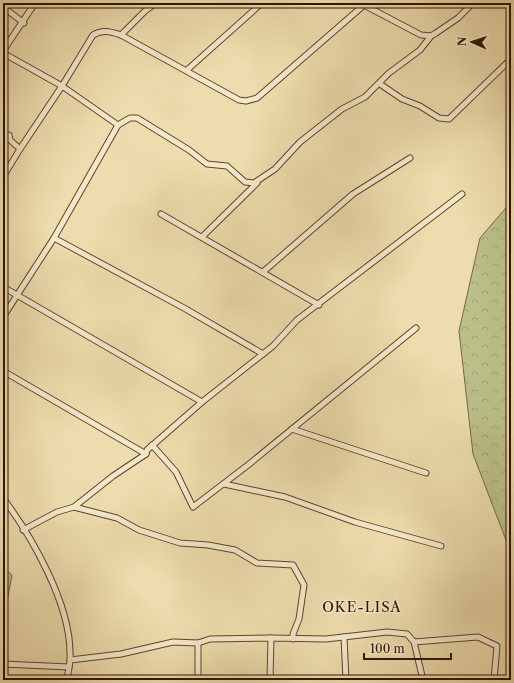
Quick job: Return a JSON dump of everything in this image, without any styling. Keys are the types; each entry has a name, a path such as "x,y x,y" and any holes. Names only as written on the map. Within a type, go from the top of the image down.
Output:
{"street":[{"path":"36,3 24,23 3,52 62,86 118,125"},
{"path":"121,35 145,11 156,3"},
{"path":"187,70 262,3"},
{"path":"202,237 257,182 275,169 300,142 342,109 365,97 380,84 389,73 420,50 431,36 458,18 473,3"},
{"path":"3,177 62,86 93,34 104,31 121,35 239,100 252,100 337,30 363,4 421,35 431,36"},
{"path":"3,8 24,23"},
{"path":"380,84 402,99 420,106 439,118 449,119 511,59"},
{"path":"3,316 54,238 118,125 130,118 137,118 189,150 207,164 226,166 245,182 257,182"},
{"path":"10,135 10,140 20,149"},
{"path":"263,272 353,194 410,158"},
{"path":"23,530 57,512 74,507 113,476 146,454 152,445 202,402 262,354 297,320 319,305 354,275 462,194"},
{"path":"161,214 319,305"},
{"path":"54,238 184,308 262,354"},
{"path":"3,287 202,402"},
{"path":"152,445 176,472 193,507 224,484 416,328"},
{"path":"3,371 146,454"},
{"path":"292,429 426,473"},
{"path":"224,484 285,497 355,522 442,546"},
{"path":"3,498 17,516 23,530 50,577 60,603 67,624 70,660 67,680"},
{"path":"74,507 118,518 139,530 180,543 208,545 235,550 257,563 293,565 304,585 299,619 293,634 293,639"},
{"path":"70,660 121,654 173,642 198,643 210,639 293,639 388,632 407,634 414,642 423,680"},
{"path":"344,636 346,680"},
{"path":"414,642 478,637 496,646 494,680"},
{"path":"270,680 271,638"},
{"path":"198,643 198,680"},
{"path":"3,664 69,667"}],"green space":[{"path":"511,202 511,553 473,454 459,331 480,238"},
{"path":"3,568 12,575 3,623"}],"district":[{"name":"OKE-LISA","path":"362,607"}]}
